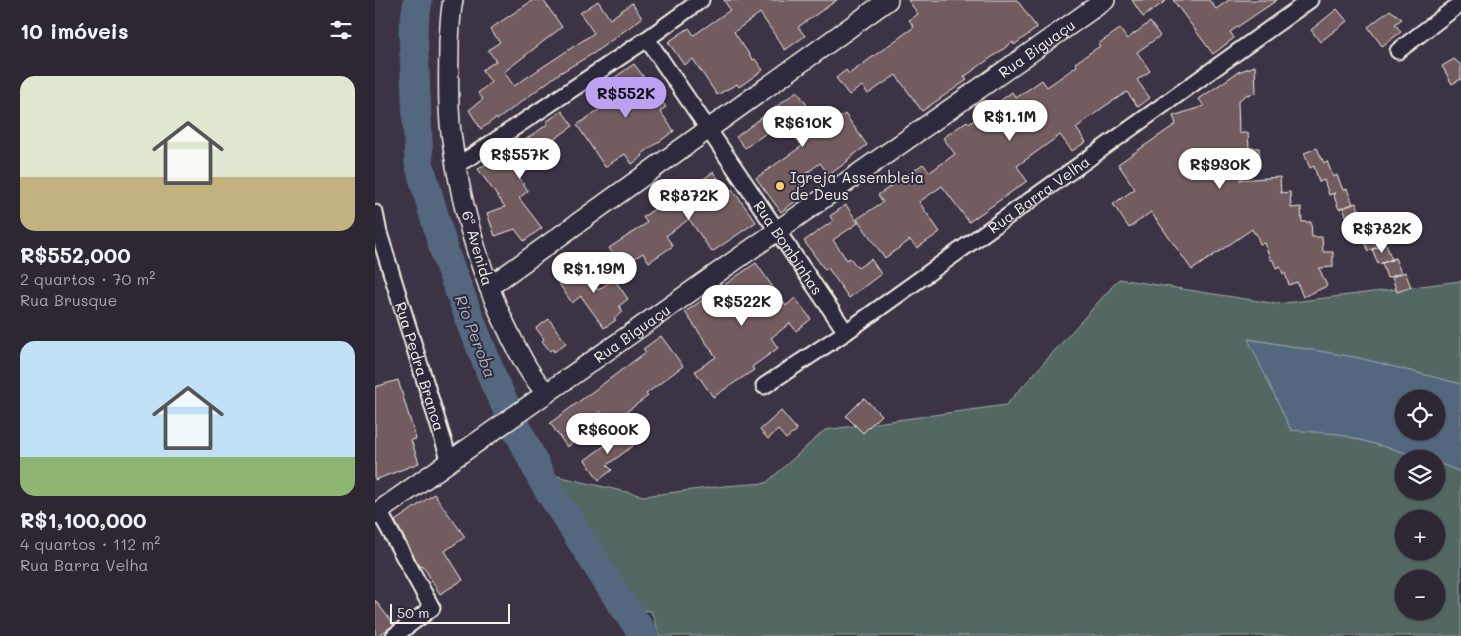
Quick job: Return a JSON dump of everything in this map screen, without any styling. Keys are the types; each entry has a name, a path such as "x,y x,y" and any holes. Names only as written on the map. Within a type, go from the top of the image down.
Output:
{"street":[{"name":"6ª Avenida","path":"453,0 449,29 449,106 456,165 475,243 499,314 535,381 547,393"},
{"path":"456,165 647,39 680,7 701,0"},
{"path":"489,287 888,0"},
{"name":"Rua Biguaçu","path":"377,513 1105,0"},
{"name":"Rua Barra Velha","path":"764,386 846,332 1310,0"},
{"path":"1398,51 1461,3"},
{"name":"Rua Bombinhas","path":"647,39 846,332"},
{"name":"Rua Pedra Branca","path":"375,213 379,233 450,462"},
{"path":"377,513 432,608 394,636"}],"green space":[{"path":"1119,279 1277,304 1461,281 1461,384 1359,358 1249,339 1291,430 1339,434 1396,450 1395,500 1445,500 1445,466 1461,472 1461,636 660,636 651,611 629,610 552,475 644,496 766,483 825,430 1006,405"}],"water":[{"path":"1248,339 1359,358 1461,384 1461,472 1445,466 1445,450 1396,450 1339,434 1291,430"}],"building":[{"path":"533,0 543,0 562,27 504,72 514,86 594,33 580,13 598,1 610,19 632,3 642,18 594,53 560,73 497,120 496,118 481,129 469,110 483,99 478,93 491,82 482,70 496,61 488,50 500,42 490,29"},
{"path":"724,0 837,0 798,27 805,36 785,50 760,13 734,32 753,60 755,59 763,70 739,87 737,84 717,95 693,59 684,65 668,42 689,28 694,35 730,10"},
{"path":"908,0 1017,0 1037,28 1014,45 1013,42 964,77 967,80 922,111 896,75 868,94 862,86 849,95 836,78 846,70 849,74 914,27 909,20 918,14"},
{"path":"1132,0 1167,0 1143,17"},
{"path":"1173,0 1209,0 1216,9 1229,0 1277,0 1230,32 1234,38 1213,54"},
{"path":"1337,9 1347,21 1320,42 1311,30"},
{"path":"1390,10 1402,19 1395,24 1401,32 1382,46 1368,27"},
{"path":"1150,22 1160,36 1137,52 1150,71 1137,80 1150,98 1138,107 1127,92 1105,106 1076,128 1086,142 1072,151 1060,135 1017,166 1027,181 969,222 942,186 919,202 940,232 917,248 910,240 885,258 857,219 883,202 878,195 923,164 930,172 955,154 943,138 967,121 969,124 1012,92 1016,98 1042,80 1047,87 1077,66 1075,63 1100,46 1098,44 1120,29 1127,39"},
{"path":"1454,59 1461,65 1461,79 1452,84 1442,66"},
{"path":"634,64 666,107 660,111 674,131 642,154 643,156 632,164 625,154 605,167 577,125 604,106 594,92"},
{"path":"1255,66 1256,93 1246,95 1238,101 1239,133 1248,133 1249,148 1259,148 1260,168 1239,180 1280,177 1281,193 1290,192 1291,208 1301,207 1302,222 1311,222 1312,237 1322,237 1323,252 1333,252 1333,267 1319,268 1327,286 1303,297 1297,282 1289,285 1285,273 1283,274 1280,266 1276,268 1264,243 1260,244 1256,233 1252,229 1192,270 1151,212 1129,228 1113,204 1135,189 1118,164 1176,124 1173,116 1204,106 1199,99 1238,72"},
{"path":"797,91 824,129 845,114 867,145 829,175 820,163 795,182 804,195 781,212 756,178 802,146 783,121 745,148 736,137"},
{"path":"562,111 573,126 546,145 556,159 545,167 539,160 517,174 528,191 519,198 542,228 524,241 515,229 495,236 487,213 505,207 478,169 503,153 510,163 531,148 525,140 548,124 546,122"},
{"path":"1317,148 1324,163 1327,161 1333,177 1337,175 1343,190 1347,189 1353,204 1339,209 1333,194 1335,193 1329,195 1324,180 1319,182 1314,166 1310,168 1304,153"},
{"path":"713,172 728,192 732,189 756,222 712,252 689,219 666,236 673,246 649,262 643,253 632,260 630,256 619,263 609,248 647,223 643,217 680,191 683,194"},
{"path":"1356,203 1363,218 1349,223 1343,208"},
{"path":"846,205 858,223 833,240 847,260 850,258 858,268 871,259 881,274 849,298 828,268 825,270 804,241 833,221 830,216"},
{"path":"1366,217 1372,232 1358,237 1353,222"},
{"path":"1376,231 1382,246 1368,251 1363,236"},
{"path":"1386,244 1392,260 1378,264 1372,249"},
{"path":"1395,258 1401,273 1387,278 1382,263"},
{"path":"578,261 598,290 614,279 628,299 619,306 623,312 614,318 616,320 604,328 581,296 572,303 558,282 569,275 566,270"},
{"path":"756,263 786,306 795,298 811,319 796,331 790,323 771,338 778,348 752,367 754,370 713,397 695,371 716,357 685,312"},
{"path":"1405,272 1411,287 1397,292 1392,277"},
{"path":"549,319 566,343 554,352 553,349 550,351 542,341 544,339 536,328"},
{"path":"661,336 683,366 646,394 648,396 610,424 600,411 575,430 581,437 567,447 550,423 646,352 643,349"},
{"path":"398,380 416,439 411,440 419,463 375,480 375,387"},
{"path":"864,398 881,415 863,433 846,416"},
{"path":"781,411 797,430 786,439 778,430 768,439 760,430"},
{"path":"623,432 633,446 607,465 612,470 599,480 585,460"},
{"path":"434,494 465,537 445,551 463,580 440,594 423,566 421,567 417,562 395,521"},
{"path":"375,600 394,625 378,636 375,636"}],"waterway":[{"name":"Rio Peroba","path":"418,0 413,30 419,163 446,257 495,384 543,481 619,600 645,636"}],"place":[{"name":"Igreja Assembleia de Deus","path":"780,186"}]}
